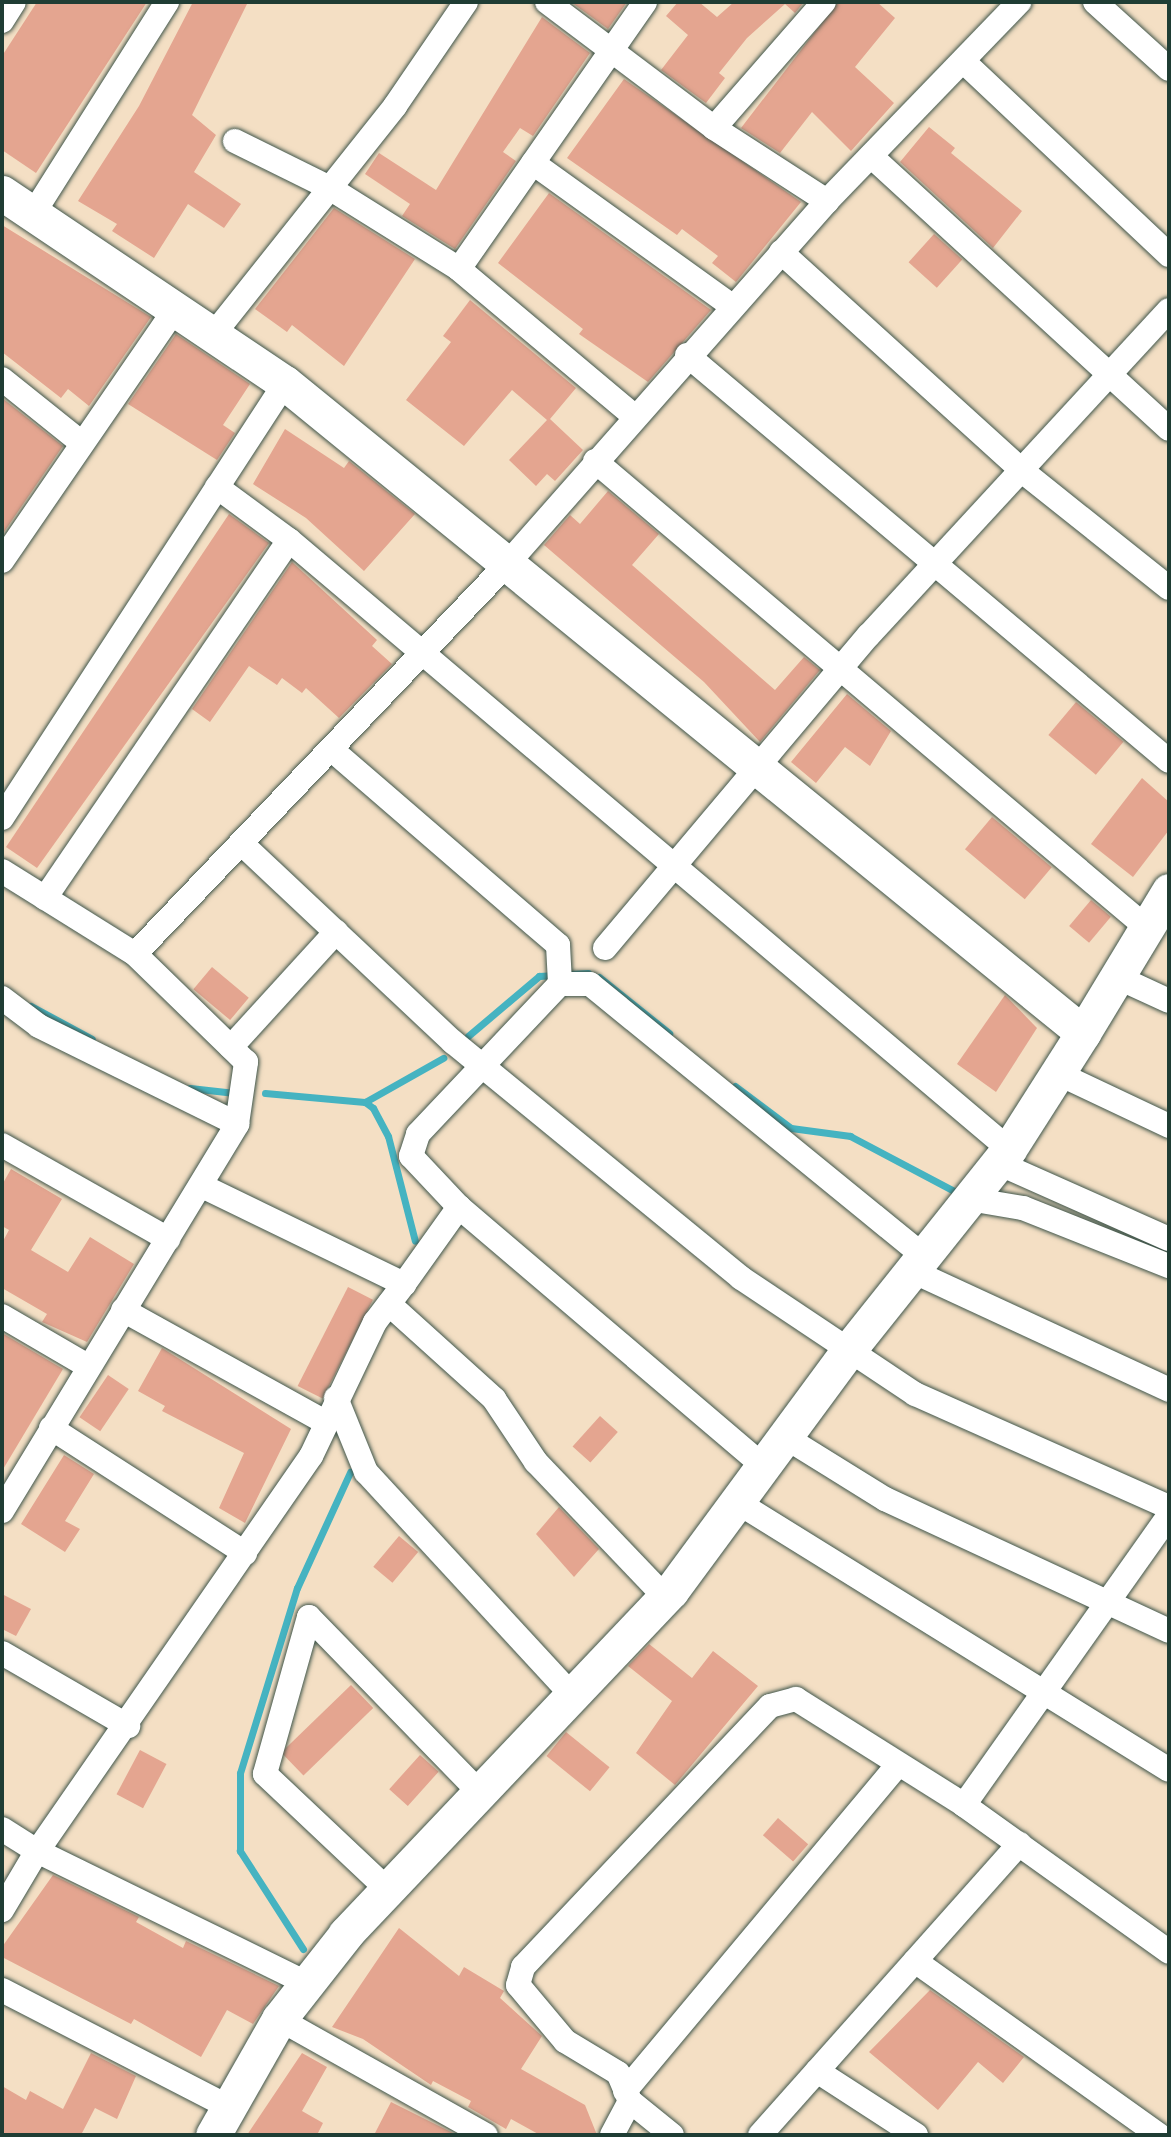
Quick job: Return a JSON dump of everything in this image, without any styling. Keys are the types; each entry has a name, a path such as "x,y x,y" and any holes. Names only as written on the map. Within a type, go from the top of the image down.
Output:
{"street":[{"path":"2,21 13,2"},
{"path":"33,214 167,2"},
{"path":"213,335 395,106 466,2"},
{"path":"547,2 614,47 714,128 827,201"},
{"path":"458,269 645,2"},
{"path":"714,128 824,2"},
{"path":"135,954 508,563 687,355 827,201 1019,2"},
{"path":"1095,2 1169,69"},
{"path":"963,61 1169,255"},
{"path":"235,141 328,187 458,269 634,416"},
{"path":"872,156 1108,376 1169,429"},
{"path":"533,163 732,306"},
{"path":"2,193 285,383 1083,1033"},
{"path":"781,253 1021,470 1169,588"},
{"path":"5,549 175,309"},
{"path":"604,948 839,668 1169,310"},
{"path":"687,355 933,565 1169,761"},
{"path":"2,379 82,443"},
{"path":"2,818 285,383"},
{"path":"595,461 1147,928"},
{"path":"218,487 289,540 671,865 1004,1156 1169,1239"},
{"path":"45,898 289,540"},
{"path":"331,749 558,945 560,984 486,1069 418,1134 411,1156 458,1207 763,1466"},
{"path":"241,842 486,1069 741,1278 848,1351 927,1400 1169,1507"},
{"path":"2,871 135,954 246,1062 237,1124 202,1186 86,1365 51,1428 6,1496"},
{"path":"2,1990 221,2121 279,2019 307,1983 388,1890 665,1597 848,1351 1004,1156 1168,895"},
{"path":"231,1047 337,932"},
{"path":"1116,977 1169,1001"},
{"path":"560,984 590,984 918,1264 1169,1390"},
{"path":"2,998 38,1026 237,1124"},
{"path":"1057,1073 1169,1126"},
{"path":"2,1145 169,1239"},
{"path":"202,1186 404,1284"},
{"path":"969,1199 1023,1208 1169,1266"},
{"path":"2,1910 37,1851 128,1726 311,1456 335,1398 389,1304 458,1207"},
{"path":"389,1304 494,1399 536,1462 665,1597"},
{"path":"123,1310 326,1422"},
{"path":"2,1316 86,1365"},
{"path":"335,1398 366,1472 572,1695"},
{"path":"51,1428 245,1553"},
{"path":"785,1437 885,1499 1109,1600 1169,1631"},
{"path":"737,1502 1045,1690 1169,1770"},
{"path":"964,1805 1169,1516"},
{"path":"388,1890 265,1774 309,1617 480,1793"},
{"path":"2,1654 128,1726"},
{"path":"672,2135 628,2096 618,2073 565,2041 518,1985 523,1967 770,1706 796,1699 964,1805 1169,1952"},
{"path":"611,2135 628,2096 898,1764"},
{"path":"2,1829 37,1851 307,1983"},
{"path":"760,2135 1019,1844"},
{"path":"915,1961 1159,2135"},
{"path":"279,2019 486,2135"},
{"path":"817,2071 916,2135"}],"building":[{"path":"37,2 147,2 36,173 2,150 2,56"},
{"path":"193,2 248,2 192,115 216,135 194,172 241,204 224,228 188,204 154,258 112,231 117,224 78,201 139,106"},
{"path":"571,2 627,2 608,29"},
{"path":"678,2 699,2 717,17 734,2 804,2 795,13 785,4 747,38 719,73 725,78 706,103 661,70 688,35 666,16"},
{"path":"838,2 877,2 895,18 855,67 894,103 851,151 812,112 780,153 741,128"},
{"path":"542,17 590,53 533,136 520,128 503,152 516,161 455,249 402,216 410,204 365,174 379,153 436,190"},
{"path":"624,79 801,202 736,282 712,263 718,256 682,229 677,235 567,158"},
{"path":"929,127 955,148 951,153 1022,211 993,248 900,162"},
{"path":"549,193 711,310 648,382 579,334 583,329 498,263"},
{"path":"334,208 415,259 344,366 292,325 287,332 255,309"},
{"path":"2,225 151,317 89,406 68,389 61,398 2,352"},
{"path":"934,234 962,259 937,288 909,262"},
{"path":"470,300 576,388 550,419 583,450 555,481 547,474 536,486 509,460 547,420 512,390 464,446 406,400 451,342 443,336"},
{"path":"176,334 250,384 223,425 235,433 217,460 128,404"},
{"path":"2,398 63,446 2,535"},
{"path":"285,429 344,468 349,461 415,514 364,571 306,518 253,484"},
{"path":"608,491 659,534 632,565 775,690 804,657 820,670 760,742 704,682 544,545 570,515 580,524"},
{"path":"229,514 269,543 37,868 6,847"},
{"path":"292,562 377,640 372,646 392,664 339,718 306,688 302,693 282,678 277,685 249,666 210,722 192,709"},
{"path":"847,694 891,731 870,766 845,747 816,783 791,762"},
{"path":"1076,702 1123,742 1096,775 1048,735"},
{"path":"1142,778 1169,802 1169,830 1133,877 1091,844"},
{"path":"992,817 1052,867 1025,899 965,849"},
{"path":"1091,900 1111,917 1089,943 1069,926"},
{"path":"212,967 249,998 230,1020 193,989"},
{"path":"1005,995 1037,1028 996,1092 957,1064"},
{"path":"11,1169 62,1199 31,1250 68,1272 90,1237 134,1264 87,1342 42,1322 47,1314 2,1288 2,1243 9,1230 2,1226 2,1185"},
{"path":"348,1287 373,1300 323,1399 298,1386"},
{"path":"2,1333 63,1369 2,1471"},
{"path":"162,1348 291,1429 245,1523 219,1508 244,1453 162,1411 165,1406 138,1391"},
{"path":"108,1375 129,1389 100,1431 79,1417"},
{"path":"600,1416 618,1432 590,1463 573,1446"},
{"path":"64,1455 94,1474 65,1521 80,1529 65,1552 21,1524"},
{"path":"559,1507 599,1549 574,1577 536,1534"},
{"path":"399,1536 418,1552 392,1583 373,1567"},
{"path":"2,1594 31,1609 16,1636 2,1629"},
{"path":"649,1644 692,1678 713,1651 758,1686 675,1785 636,1753 672,1701 628,1666"},
{"path":"351,1685 373,1708 303,1775 281,1752"},
{"path":"566,1732 610,1767 590,1791 546,1756"},
{"path":"140,1750 166,1764 143,1808 117,1794"},
{"path":"420,1755 439,1772 408,1806 389,1789"},
{"path":"778,1818 808,1844 793,1862 763,1835"},
{"path":"53,1875 139,1917 136,1922 183,1948 186,1941 279,1986 253,2024 227,2010 201,2057 134,2019 131,2024 2,1957 2,1947"},
{"path":"399,1928 459,1976 464,1967 504,1991 500,1998 542,2036 521,2069 585,2105 597,2135 540,2135 511,2119 506,2129 468,2107 471,2101 433,2081 431,2085 363,2039 332,2027"},
{"path":"930,1990 1024,2057 1003,2083 978,2062 938,2110 869,2052"},
{"path":"91,2053 136,2076 117,2119 95,2108 81,2135 2,2135 2,2086 26,2100 30,2091 63,2109"},
{"path":"302,2053 327,2067 302,2111 323,2123 317,2135 247,2135"},
{"path":"391,2102 453,2133 456,2135 374,2135"}],"waterway":[{"path":"468,1036 539,976 588,973"},
{"path":"599,977 669,1033"},
{"path":"31,1006 92,1039"},
{"path":"365,1102 443,1058"},
{"path":"735,1086 791,1128 850,1136 954,1191"},
{"path":"190,1088 235,1093"},
{"path":"265,1093 365,1102 373,1108 388,1136 415,1241"},
{"path":"303,1949 240,1851 240,1773 297,1588 350,1472"}]}
